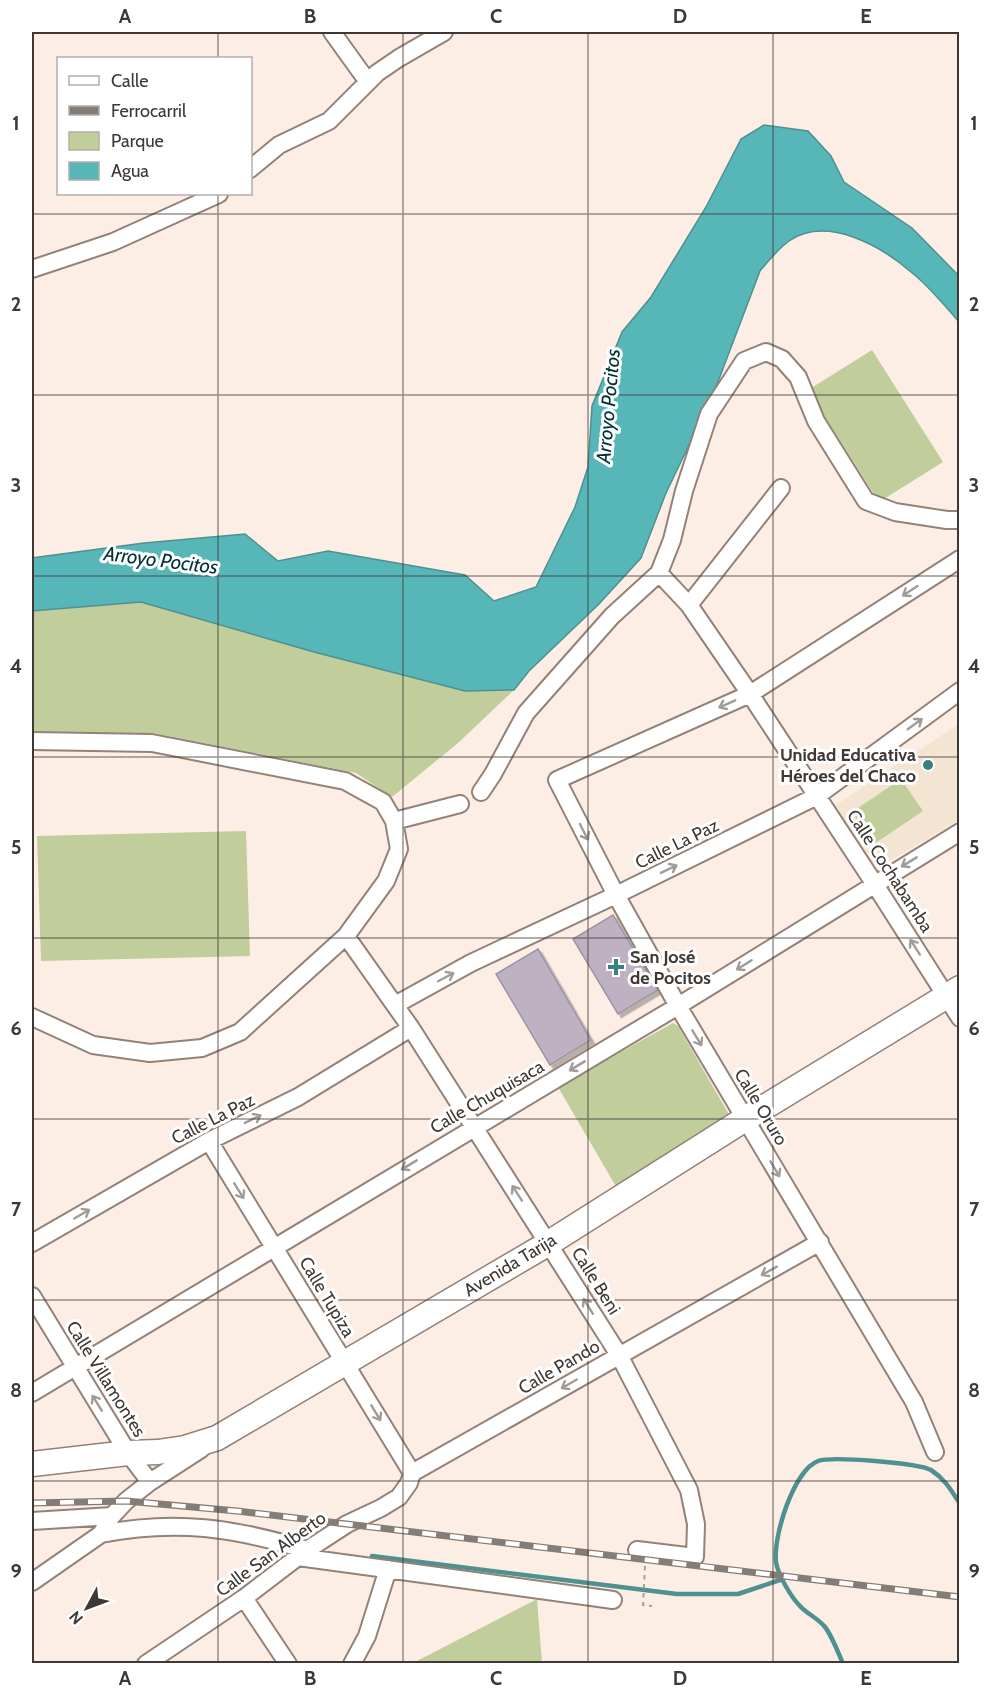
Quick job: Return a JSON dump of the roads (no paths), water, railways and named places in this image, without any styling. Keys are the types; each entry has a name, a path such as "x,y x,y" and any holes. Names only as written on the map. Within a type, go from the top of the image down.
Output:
{"highway":[{"name":"Avenida Tarija","path":"32,1464 176,1449 217,1438 549,1243 745,1119 953,992"}],"street":[{"path":"332,32 368,82"},
{"path":"252,167 279,145 329,121 368,82 399,58 444,32"},
{"path":"32,269 113,242 217,195"},
{"path":"481,792 526,713 612,616 659,573 672,540 684,491 710,414 744,361 766,352 782,359 798,377 816,421 866,501 895,512 960,520"},
{"path":"689,604 782,488"},
{"path":"750,694 960,560"},
{"name":"Calle Cochabamba","path":"659,573 689,604 874,883 953,992 960,1018"},
{"name":"Calle La Paz","path":"395,1005 471,963 818,796 960,691"},
{"name":"Calle Oruro","path":"750,694 557,780 616,895 678,1006 914,1402 935,1452"},
{"path":"32,741 152,743 345,781 383,802 394,821 399,849 386,881 346,936 240,1032 202,1048 150,1053 93,1045 32,1017"},
{"path":"394,821 460,804"},
{"name":"Calle Chuquisaca","path":"32,1393 678,1006 960,832"},
{"name":"Calle Beni","path":"346,936 411,1028 619,1355 689,1490 696,1524 695,1557 637,1550"},
{"name":"Calle La Paz","path":"32,1243 209,1141 298,1097 411,1028"},
{"name":"Calle Tupiza","path":"209,1141 412,1473"},
{"name":"Calle Pando","path":"412,1473 820,1242"},
{"name":"Calle Villamontes","path":"32,1296 128,1453 150,1482"},
{"path":"101,1534 112,1516 126,1501 150,1482 217,1438"},
{"name":"Calle San Alberto","path":"146,1664 244,1598 302,1554 347,1524 399,1497 409,1483 412,1473"},
{"path":"32,1521 112,1516"},
{"path":"32,1582 101,1534 129,1528 165,1525 205,1527 263,1537 302,1554 388,1569 613,1600"},
{"path":"352,1664 367,1636 388,1569"},
{"path":"244,1598 288,1664"}],"water":[{"name":"Arroyo Pocitos","path":"764,125 808,131 831,156 844,182 912,228 959,276 959,322 918,277 899,262 869,244 853,237 820,231 804,234 785,244 760,271 713,395 666,493 641,558 599,604 529,671 514,690 465,691 314,652 141,602 32,611 32,558 144,543 245,534 278,561 328,551 465,575 494,601 536,587 575,507 588,467 592,406 622,332 651,297 706,207 741,139"}],"waterway":[{"path":"843,1664 828,1631 793,1597 777,1567 776,1551 781,1522 800,1477 818,1461 826,1460 856,1460 923,1467 936,1473 960,1504"},
{"path":"372,1556 677,1594 738,1594 783,1579"}],"railway":[{"path":"32,1503 126,1501 237,1511 960,1597"}],"place":[{"name":"Unidad Educativa Héroes del Chaco","path":"928,765"},
{"name":"San José de Pocitos","path":"616,967"}]}
